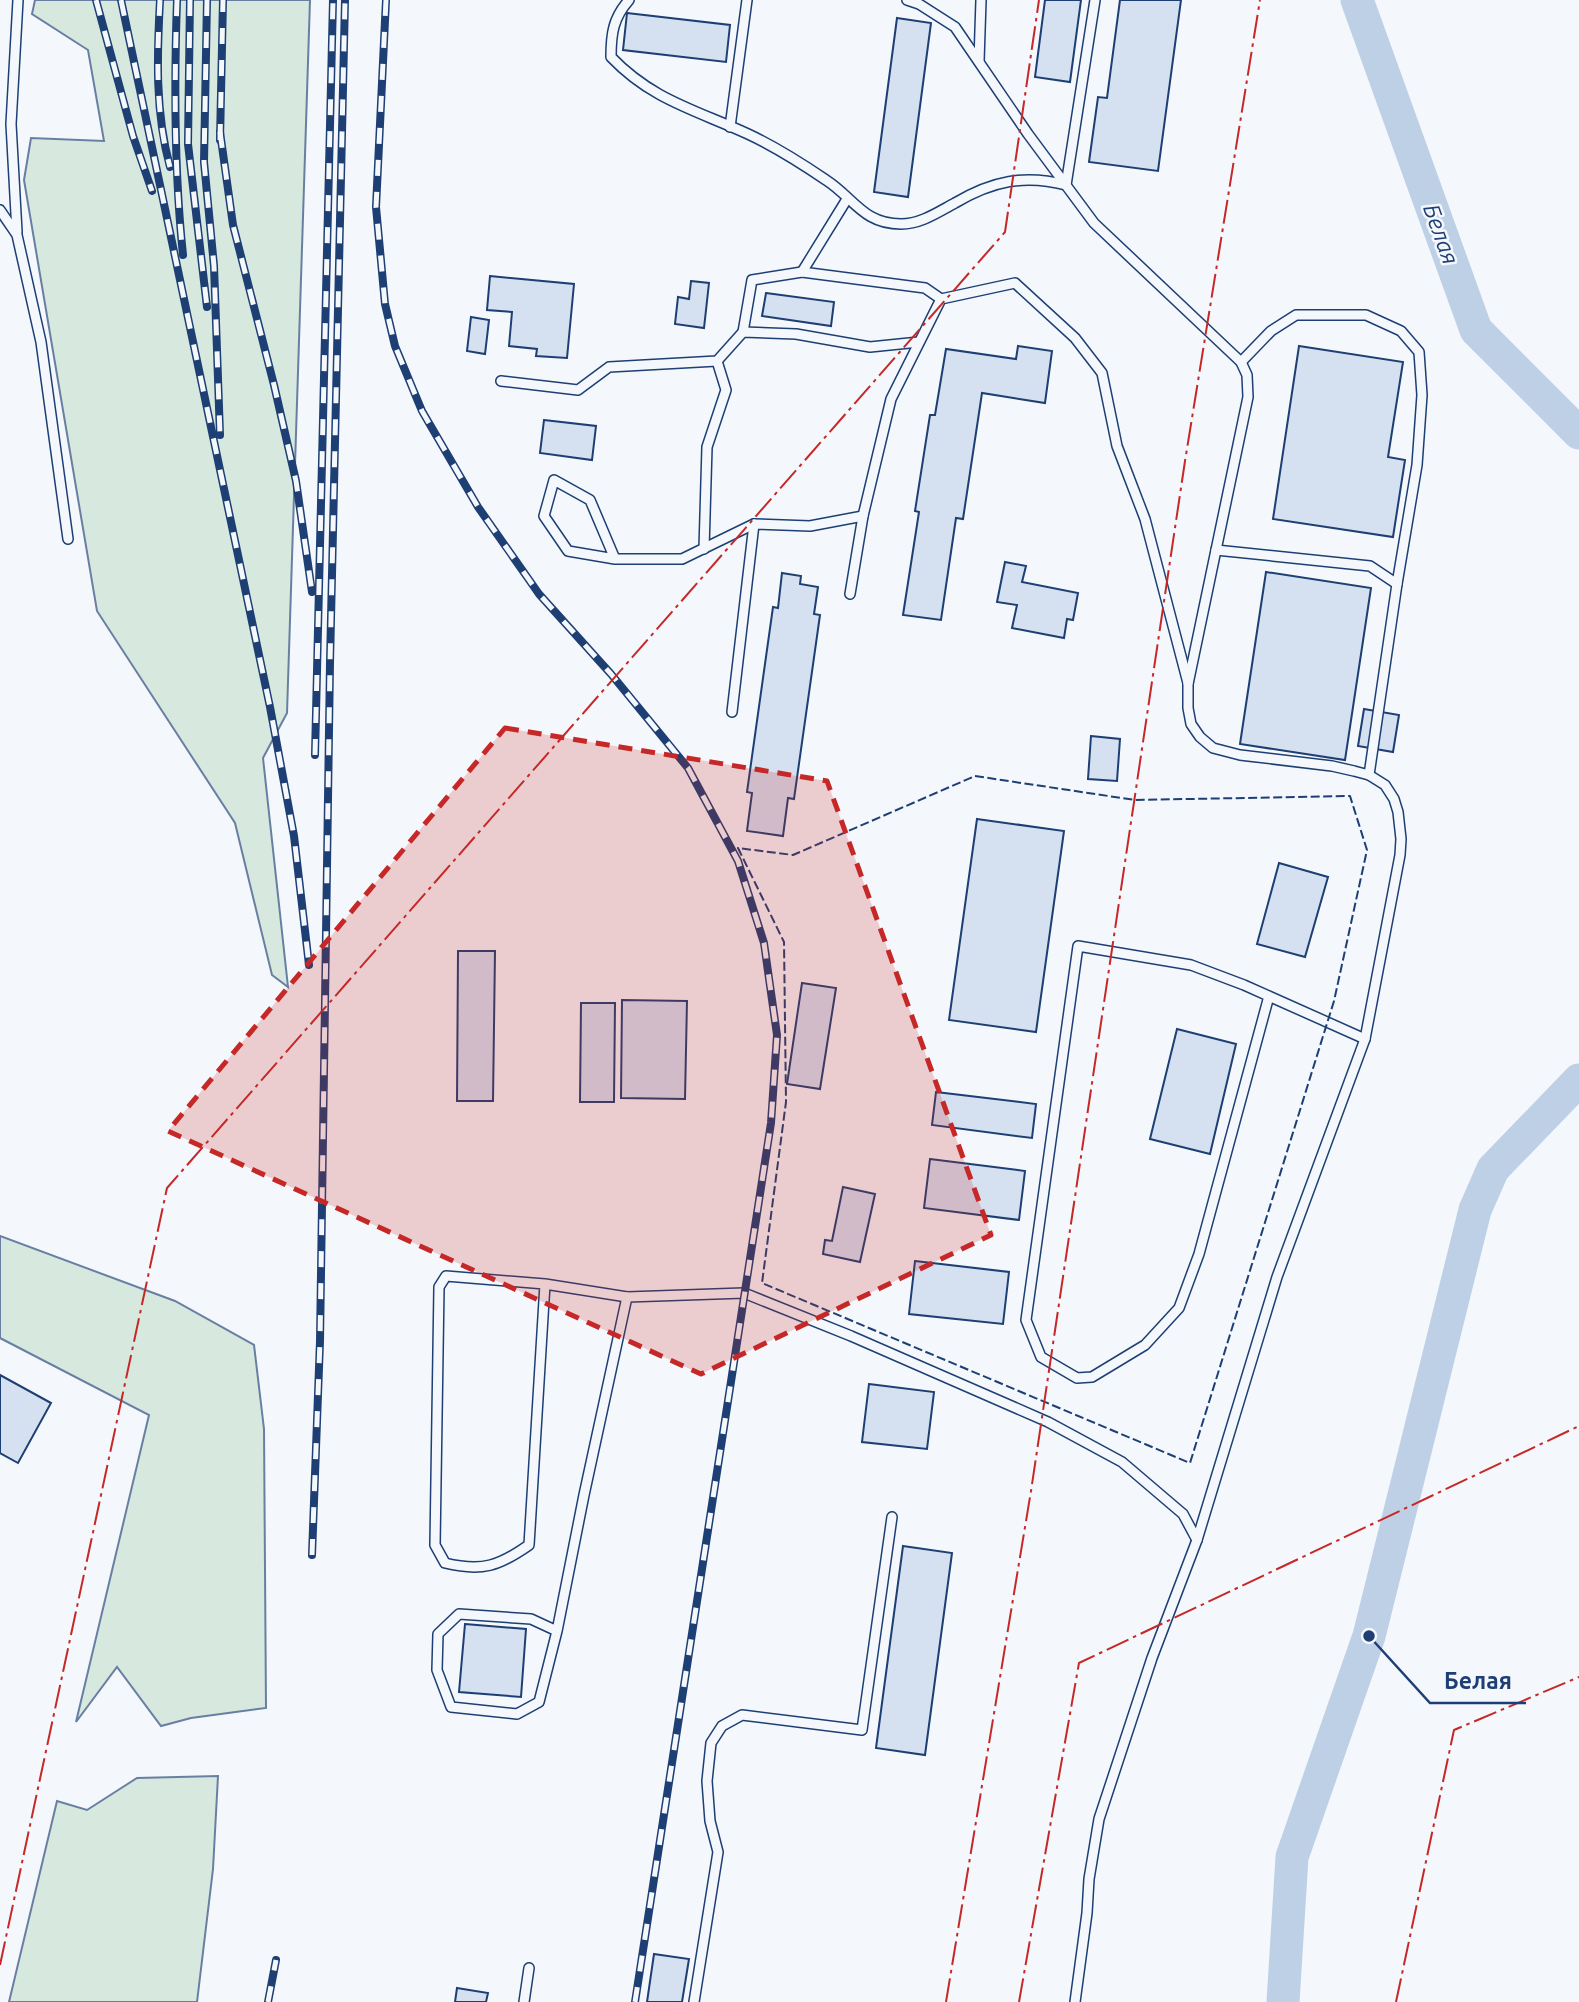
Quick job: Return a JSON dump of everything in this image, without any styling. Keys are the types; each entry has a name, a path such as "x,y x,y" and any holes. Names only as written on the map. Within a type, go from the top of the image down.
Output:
{"lane":[{"path":"18,0 11,124 17,235 41,342 68,539"},
{"path":"629,0 617,13 611,35 611,57 626,74 654,93 787,154 835,186 872,219 902,224 932,216 977,191 1026,178 1066,185"},
{"path":"730,127 747,0"},
{"path":"907,0 919,4 955,27 1028,134 1094,223 1241,362 1247,376 1248,397 1188,684 1191,724 1200,737 1213,747 1240,755 1332,766 1369,775 1385,786 1394,799 1401,839 1365,1038 1277,1277 1197,1540 1152,1658 1099,1819 1089,1879 1075,2002"},
{"path":"979,62 981,0"},
{"path":"1066,185 1095,0"},
{"path":"802,272 847,199"},
{"path":"0,210 17,235"},
{"path":"501,381 578,390 609,367 717,361 743,332 752,280 802,272 925,288 941,299 1015,284 1075,338 1102,373 1117,446 1145,519 1188,684"},
{"path":"850,594 863,516 891,399 941,299"},
{"path":"1241,362 1271,331 1296,315 1366,315 1401,331 1419,352 1422,395 1417,465 1369,775"},
{"path":"743,332 796,334 870,347 919,342"},
{"path":"704,549 707,447 726,390 717,361"},
{"path":"615,559 590,499 554,480 544,516 568,551 615,559 682,559 754,524 810,526 863,516"},
{"path":"732,712 754,524"},
{"path":"1216,550 1370,566 1397,584"},
{"path":"1269,996 1199,1254 1179,1308 1145,1345 1092,1377 1077,1378 1041,1357 1026,1320 1077,946 1191,965 1269,996 1365,1038"},
{"path":"545,1284 529,1545 505,1562 467,1568 445,1563 435,1545 439,1287 446,1276 545,1284 627,1297 744,1293 851,1336 1048,1422 1122,1462 1184,1514 1197,1540"},
{"path":"557,1631 531,1619 459,1614 438,1634 437,1670 450,1707 517,1714 539,1702 557,1631 583,1495 627,1297"},
{"path":"694,2002 718,1852 710,1821 707,1781 711,1743 722,1726 742,1715 862,1730 892,1517"},
{"path":"524,2002 529,1968"}],"highlighted area":[{"path":"505,728 827,781 991,1235 701,1374 168,1131"}],"shaded area":[{"path":"35,0 310,0 287,713 263,758 288,987 272,975 235,823 97,611 24,180 31,138 104,141 88,50 32,14"},
{"path":"0,1236 175,1301 254,1345 264,1429 266,1708 191,1718 161,1726 117,1667 76,1722 149,1415 0,1338"},
{"path":"218,1776 213,1869 197,2002 9,2002 57,1801 87,1810 137,1778"}],"building":[{"path":"1045,0 1081,0 1070,82 1035,77"},
{"path":"1120,0 1181,0 1158,171 1089,162 1098,97 1107,98"},
{"path":"627,13 730,25 726,62 623,50"},
{"path":"897,18 931,23 908,197 874,192"},
{"path":"490,276 574,284 567,358 536,356 537,349 509,346 512,312 487,310"},
{"path":"691,281 709,283 704,328 675,324 678,297 689,299"},
{"path":"766,293 834,302 831,326 762,316"},
{"path":"471,317 489,320 485,354 467,351"},
{"path":"1018,346 1052,351 1045,403 982,393 963,519 956,518 941,620 903,615 930,415 935,415 946,349 1016,359"},
{"path":"1299,346 1403,362 1388,457 1405,460 1393,537 1273,519"},
{"path":"544,420 596,426 592,460 540,453"},
{"path":"1005,562 1026,566 1022,582 1078,593 1073,620 1067,619 1064,638 1012,628 1017,605 997,602"},
{"path":"1266,572 1371,588 1345,760 1240,744"},
{"path":"782,573 801,576 800,584 818,587 814,614 820,615 794,799 788,798 783,836 747,831 752,793 747,792 773,607 778,608"},
{"path":"1364,709 1399,715 1393,752 1358,746"},
{"path":"1091,736 1120,739 1117,781 1088,779"},
{"path":"977,819 1064,831 1036,1032 949,1020"},
{"path":"1279,863 1328,877 1305,957 1257,944"},
{"path":"458,951 495,951 493,1101 457,1101"},
{"path":"802,983 836,988 820,1089 787,1084"},
{"path":"622,1000 687,1001 685,1099 621,1098"},
{"path":"581,1003 615,1003 614,1102 580,1102"},
{"path":"1177,1029 1236,1044 1210,1154 1150,1139"},
{"path":"936,1092 1036,1104 1032,1138 932,1125"},
{"path":"930,1159 1025,1171 1019,1220 924,1208"},
{"path":"843,1187 875,1194 860,1262 823,1254 825,1240 832,1241"},
{"path":"915,1261 1009,1272 1003,1324 909,1314"},
{"path":"0,1375 51,1403 18,1463 0,1453"},
{"path":"869,1384 934,1392 927,1449 862,1442"},
{"path":"903,1546 952,1553 925,1755 876,1748"},
{"path":"465,1624 526,1629 521,1697 459,1692"},
{"path":"654,1954 689,1959 682,2002 647,2002"},
{"path":"457,1988 488,1993 486,2002 455,2002"}],"waterway":[{"name":"Белая","path":"1357,0 1476,330 1579,433"},
{"name":"Белая","path":"1283,2002 1292,1857 1369,1636 1475,1210 1493,1169 1579,1080"}],"railway":[{"path":"96,0 133,136 152,191"},
{"path":"121,0 270,707 294,836 309,965"},
{"path":"160,0 159,105 170,167"},
{"path":"177,0 176,128 183,255"},
{"path":"190,0 188,144 207,307"},
{"path":"207,0 204,162 214,266 220,435"},
{"path":"220,140 223,0"},
{"path":"315,755 333,0"},
{"path":"312,1555 320,1341 330,663 345,0"},
{"path":"386,0 376,207 385,304 395,346 422,411 478,507 539,594 611,674 688,768 738,861 764,943 777,1035 771,1123 635,2002"},
{"path":"220,132 233,225 296,481 312,592"},
{"path":"268,2002 276,1960"}],"fence":[{"path":"975,776 1135,800 1350,796 1367,850 1334,1001 1190,1463 762,1283 786,1102 784,942 738,848 793,855 975,776"}],"power":[{"path":"0,1965 167,1188 1005,232 1039,0"},
{"path":"946,2002 1031,1491 1185,461 1260,0"},
{"path":"1019,2002 1079,1663 1579,1426"},
{"path":"1396,2002 1454,1730 1579,1677"}],"place":[{"name":"Белая","path":"1369,1636"}]}
